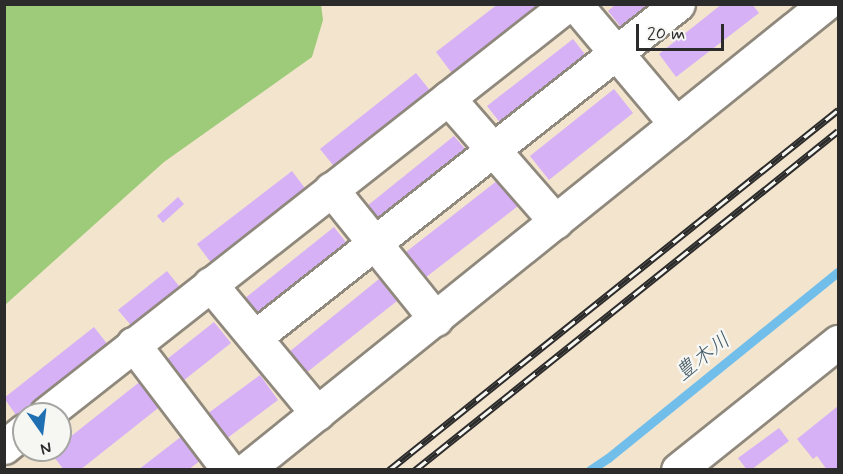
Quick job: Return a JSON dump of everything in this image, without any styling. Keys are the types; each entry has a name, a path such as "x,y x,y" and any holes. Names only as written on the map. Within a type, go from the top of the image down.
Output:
{"street":[{"path":"61,402 568,4"},
{"path":"575,4 615,55 676,124"},
{"path":"255,338 678,4"},
{"path":"246,470 676,124 809,9"},
{"path":"448,98 556,222"},
{"path":"331,189 436,319"},
{"path":"210,284 317,413"},
{"path":"678,470 838,342"},
{"path":"133,344 229,470"},
{"path":"4,449 19,470"}],"green space":[{"path":"5,4 321,4 323,20 312,57 164,162 5,305"}],"building":[{"path":"498,4 548,4 454,76 436,52"},
{"path":"616,4 658,4 624,31 608,11"},
{"path":"722,4 752,4 759,13 676,77 659,54"},
{"path":"573,39 591,62 505,129 487,106"},
{"path":"416,73 432,93 337,170 320,149"},
{"path":"614,89 633,113 549,180 530,156"},
{"path":"454,136 473,158 385,228 367,206"},
{"path":"292,171 310,195 215,268 197,244"},
{"path":"498,180 518,206 425,278 406,252"},
{"path":"178,197 184,204 163,223 157,216"},
{"path":"334,227 353,251 263,323 244,299"},
{"path":"167,271 183,291 135,330 118,310"},
{"path":"379,279 397,301 306,373 289,352"},
{"path":"214,322 231,343 183,381 166,360"},
{"path":"94,327 112,350 46,402 12,402 12,409 4,398"},
{"path":"260,375 278,400 226,439 207,414"},
{"path":"142,380 162,405 80,470 64,470 58,462 72,462 72,435"},
{"path":"838,406 838,470 827,470 817,456 813,459 797,439"},
{"path":"779,428 789,441 751,470 747,470 738,458"},
{"path":"182,436 201,460 188,470 138,470"}],"waterway":[{"name":"豊木川","path":"590,470 608,458 838,272"}],"railway":[{"path":"389,470 838,110"},
{"path":"415,470 838,131"}]}
